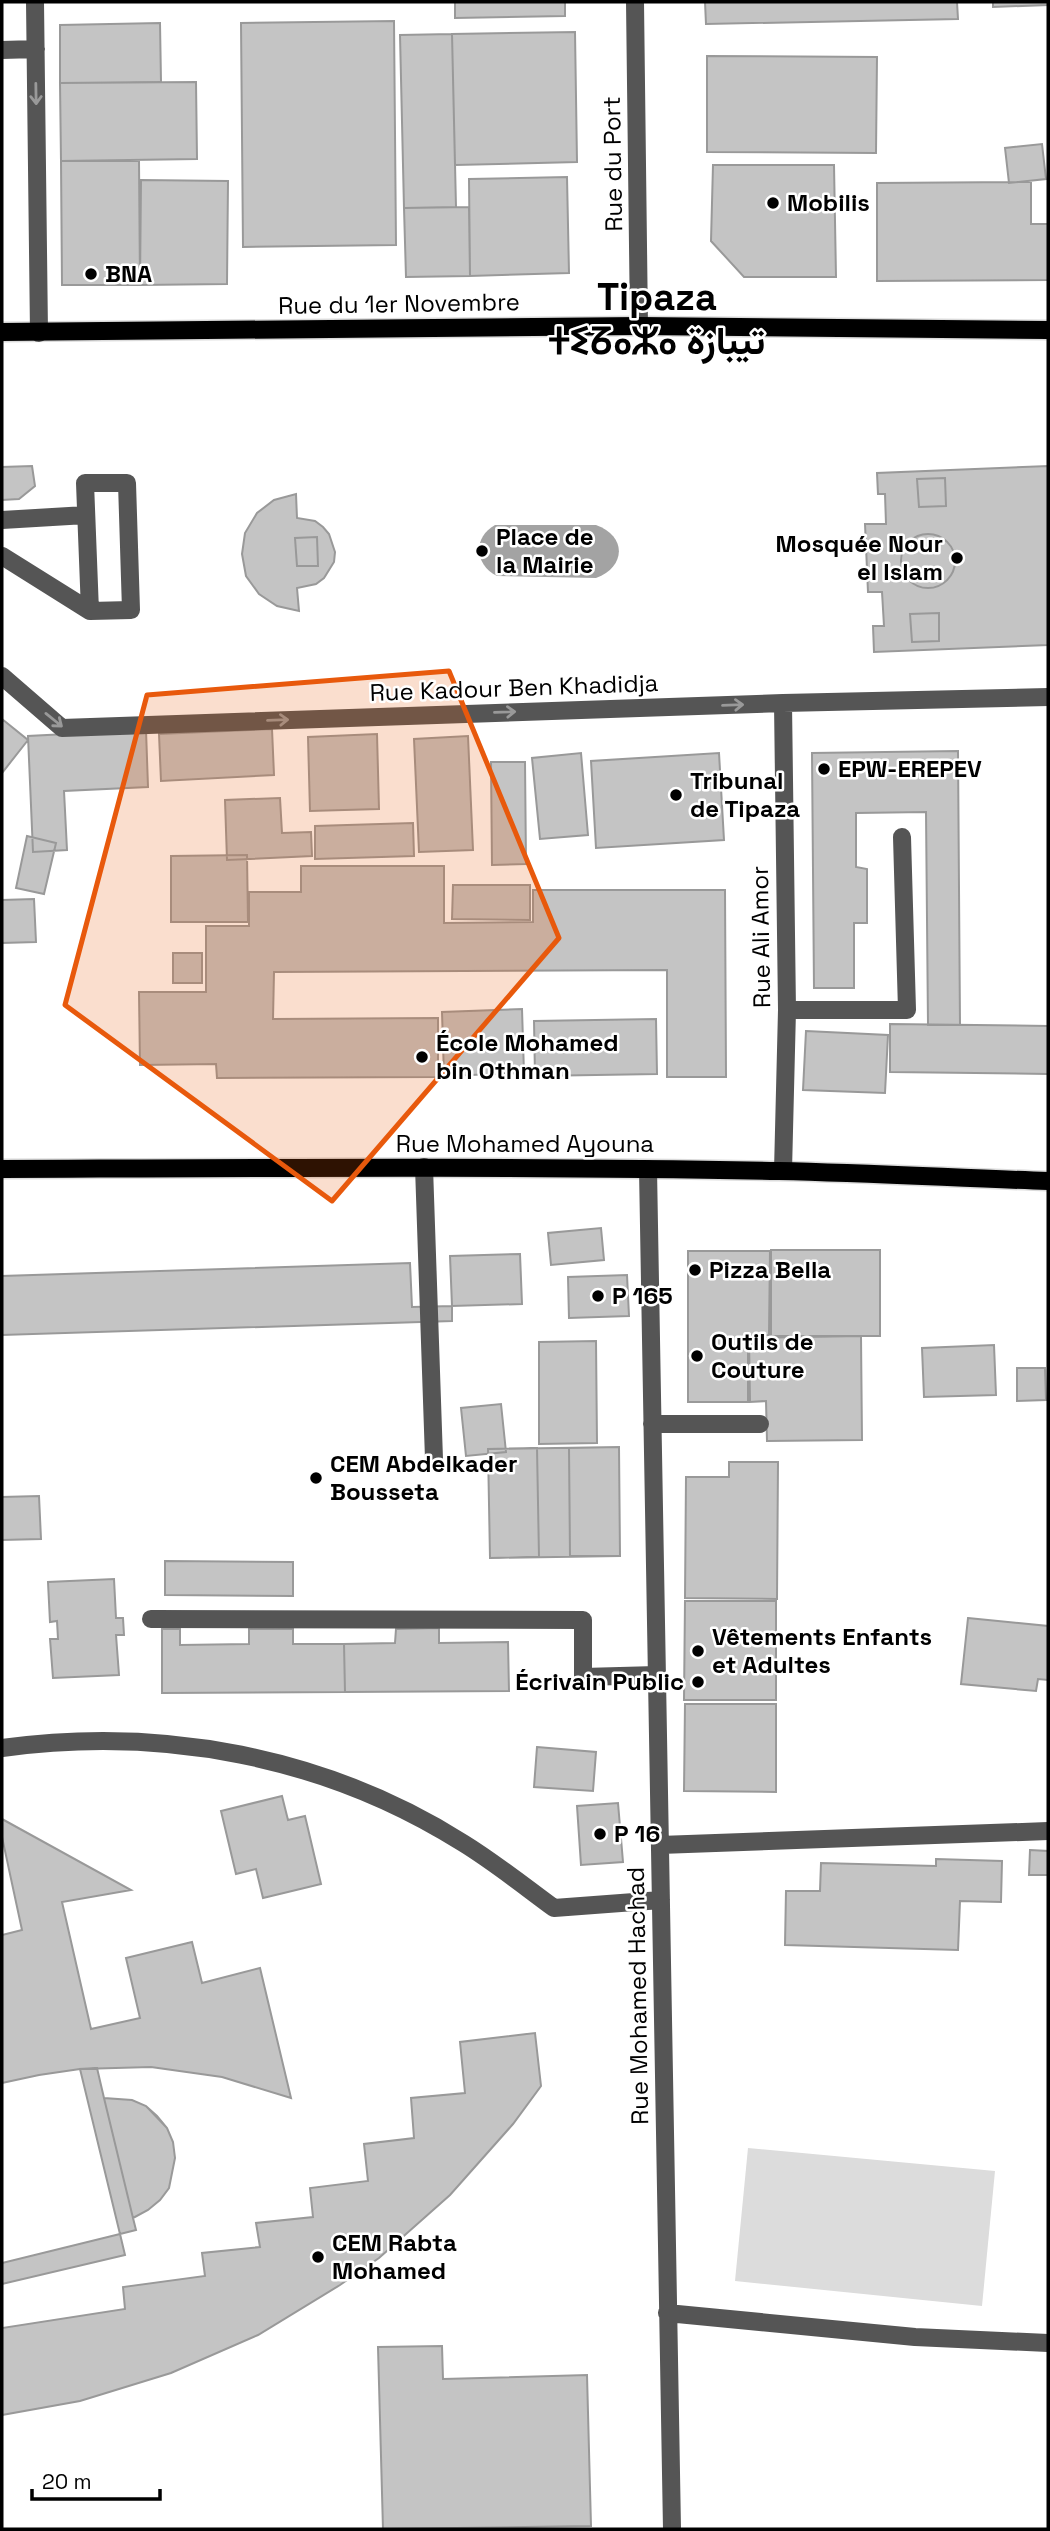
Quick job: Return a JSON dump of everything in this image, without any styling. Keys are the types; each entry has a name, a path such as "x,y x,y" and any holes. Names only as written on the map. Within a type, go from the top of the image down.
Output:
{"main road":[{"name":"Rue du 1er Novembre","path":"2,332 639,326 1048,330"},
{"name":"Rue Mohamed Ayouna","path":"2,1169 648,1169 1048,1181"}],"street":[{"path":"35,2 39,333"},
{"name":"Rue du Port","path":"635,2 639,326"},
{"path":"2,50 36,49"},
{"path":"2,556 90,611 131,610 127,483 85,483 90,611"},
{"path":"3,523 86,515"},
{"name":"Rue Kadour Ben Khadidja","path":"2,676 62,728 783,703 1048,697"},
{"name":"Rue Ali Amor","path":"783,703 787,1010 783,1171"},
{"path":"787,1010 906,1010 902,837"},
{"path":"424,1167 434,1459"},
{"name":"Rue Mohamed Hachad","path":"648,1169 672,2529"},
{"path":"652,1424 760,1424"},
{"path":"151,1619 583,1620 583,1678 657,1675"},
{"path":"2,1748 81,1740 125,1740 214,1748 258,1757 343,1783 404,1810 462,1842 554,1908 661,1900"},
{"path":"660,1845 1048,1831"},
{"path":"667,2313 915,2337 1048,2343"}],"highlighted area":[{"path":"449,671 559,938 332,1201 65,1005 147,695"}],"shaded area":[{"path":"495,525 596,525 613,536 619,552 613,567 596,578 497,576 484,565 479,551 483,537"},
{"path":"748,2148 995,2171 982,2306 735,2281"}],"building":[{"path":"455,2 565,2 565,16 455,18"},
{"path":"705,2 957,2 958,19 706,24"},
{"path":"993,2 1048,2 1048,5 993,7"},
{"path":"394,21 396,245 243,247 241,23"},
{"path":"160,23 161,82 60,83 60,25"},
{"path":"575,32 577,162 455,165 452,34"},
{"path":"452,34 456,207 404,208 400,35"},
{"path":"707,56 877,57 876,153 707,152"},
{"path":"196,82 197,159 61,161 60,83"},
{"path":"1042,144 1046,179 1009,183 1005,148"},
{"path":"61,161 139,161 140,285 62,285"},
{"name":"Mobilis","path":"713,165 834,165 836,277 744,277 711,241"},
{"path":"567,177 569,273 470,276 469,179"},
{"path":"141,180 228,181 227,284 140,285"},
{"path":"1031,182 1031,224 1048,224 1048,280 877,281 877,183"},
{"path":"469,207 470,276 406,277 404,208"},
{"path":"32,466 35,486 19,499 2,500 2,467"},
{"name":"Mosquée Nour el Islam","path":"1048,466 1048,645 874,652 873,626 884,626 882,592 868,592 865,524 886,524 885,494 878,494 877,473"},
{"path":"945,478 946,506 919,507 917,479"},
{"path":"296,494 297,518 315,521 323,527 329,534 335,552 334,562 324,578 316,584 297,588 299,611 277,606 259,594 246,576 242,554 245,533 257,513 274,500"},
{"path":"928,534 947,542 955,561 947,580 928,588 909,580 901,561 909,542"},
{"path":"317,537 318,566 297,566 295,538"},
{"path":"939,613 939,641 912,642 910,614"},
{"path":"2,719 28,740 2,773"},
{"path":"272,729 274,775 161,781 159,734"},
{"path":"146,730 148,787 64,791 67,850 33,852 28,736"},
{"path":"377,734 379,809 310,811 308,737"},
{"path":"468,736 473,850 419,852 414,739"},
{"path":"958,751 960,1025 928,1025 926,812 856,813 856,867 867,869 867,923 854,923 854,988 814,988 812,753"},
{"path":"581,753 588,835 540,839 532,758"},
{"path":"719,753 724,840 596,848 591,761"},
{"path":"491,762 525,762 526,864 492,865"},
{"path":"280,798 282,833 311,832 312,856 227,860 225,800"},
{"path":"413,823 414,856 315,859 315,826"},
{"path":"27,836 56,843 44,894 16,888"},
{"path":"247,855 248,922 171,922 171,856"},
{"path":"301,866 444,866 444,923 533,922 533,890 725,890 726,1077 667,1077 667,970 274,972 273,1019 438,1018 438,1077 217,1078 216,1064 140,1065 139,992 206,992 206,926 249,926 249,892 301,892"},
{"path":"453,885 530,885 530,920 452,919"},
{"path":"34,899 36,942 2,943 2,900"},
{"path":"173,953 202,953 202,983 173,983"},
{"path":"522,1009 524,1073 444,1076 442,1012"},
{"path":"656,1019 657,1074 535,1076 534,1021"},
{"path":"890,1024 1048,1026 1048,1074 890,1072"},
{"path":"806,1031 888,1035 885,1093 803,1090"},
{"path":"601,1228 604,1260 551,1265 548,1233"},
{"path":"771,1250 880,1250 880,1336 771,1336"},
{"path":"688,1251 770,1251 769,1335 748,1336 748,1402 688,1402"},
{"path":"520,1254 522,1304 452,1306 450,1256"},
{"path":"410,1263 412,1307 452,1306 452,1321 2,1335 2,1276"},
{"name":"P 165","path":"627,1275 629,1316 569,1318 568,1277"},
{"path":"861,1336 862,1440 767,1441 766,1401 750,1402 749,1338"},
{"path":"596,1341 597,1443 539,1444 539,1342"},
{"path":"994,1345 996,1395 924,1397 922,1348"},
{"path":"1017,1368 1045,1368 1046,1400 1017,1401"},
{"path":"501,1404 506,1452 466,1456 461,1408"},
{"path":"619,1447 620,1556 570,1556 569,1448"},
{"path":"619,1447 620,1556 490,1558 488,1449"},
{"path":"537,1448 539,1557 490,1558 488,1449"},
{"path":"729,1462 778,1462 777,1599 685,1598 686,1477 729,1477"},
{"path":"39,1496 41,1539 2,1540 2,1497"},
{"path":"165,1561 293,1562 293,1596 165,1595"},
{"path":"114,1579 116,1618 123,1618 124,1635 116,1635 119,1675 53,1678 50,1639 58,1639 57,1621 50,1622 48,1582"},
{"path":"685,1601 776,1601 776,1700 684,1700"},
{"path":"968,1618 1048,1626 1048,1680 1038,1679 1036,1691 961,1684"},
{"path":"439,1628 439,1643 508,1642 509,1691 345,1692 344,1644 395,1643 396,1629"},
{"path":"162,1629 180,1629 180,1645 249,1644 249,1629 293,1629 293,1644 344,1644 345,1692 162,1693"},
{"path":"685,1704 776,1704 776,1792 684,1791"},
{"path":"537,1747 596,1752 593,1791 534,1787"},
{"path":"282,1796 288,1820 305,1816 321,1884 263,1898 256,1869 236,1874 221,1811"},
{"name":"P 16","path":"618,1803 623,1862 581,1865 577,1806"},
{"path":"2,1819 131,1890 62,1902 91,2029 140,2018 126,1958 192,1942 202,1983 260,1968 291,2098 222,2077 151,2067 80,2069 2,2083 2,1935 22,1930 2,1837"},
{"path":"1030,1850 1048,1851 1048,1875 1029,1875"},
{"path":"936,1859 1002,1861 1001,1902 960,1901 958,1950 785,1945 786,1891 820,1891 821,1863 936,1866"},
{"path":"535,2033 541,2086 513,2124 450,2195 379,2258 258,2335 171,2373 80,2401 2,2415 2,2328 125,2309 123,2287 205,2276 202,2253 260,2247 256,2223 313,2217 310,2188 368,2181 364,2144 414,2138 411,2098 465,2093 460,2042"},
{"path":"97,2068 104,2098 132,2100 146,2106 167,2128 173,2142 175,2158 169,2188 148,2210 133,2218 136,2230 120,2234 80,2069"},
{"path":"104,2098 132,2100 146,2106 167,2128 173,2142 175,2158 169,2188 148,2210 133,2218"},
{"path":"120,2234 125,2255 2,2284 2,2263"},
{"path":"442,2346 443,2379 587,2375 591,2526 383,2529 378,2347"}],"place":[{"name":"Mobilis","path":"773,203"},
{"name":"BNA","path":"91,274"},
{"name":"Place de la Mairie","path":"482,551"},
{"name":"Mosquée Nour el Islam","path":"957,558"},
{"name":"EPW-EREPEV","path":"824,769"},
{"name":"Tribunal de Tipaza","path":"676,795"},
{"name":"École Mohamed bin Othman","path":"422,1057"},
{"name":"Pizza Bella","path":"695,1270"},
{"name":"P 165","path":"598,1296"},
{"name":"Outils de Couture","path":"697,1356"},
{"name":"CEM Abdelkader Bousseta","path":"316,1478"},
{"name":"Vêtements Enfants et Adultes","path":"698,1651"},
{"name":"Écrivain Public","path":"698,1682"},
{"name":"P 16","path":"600,1834"},
{"name":"CEM Rabta Mohamed","path":"318,2257"}],"district":[{"name":"Tipaza ⵜⵉⵒⴰⵣⴰ تيبازة","path":"657,319"}]}
